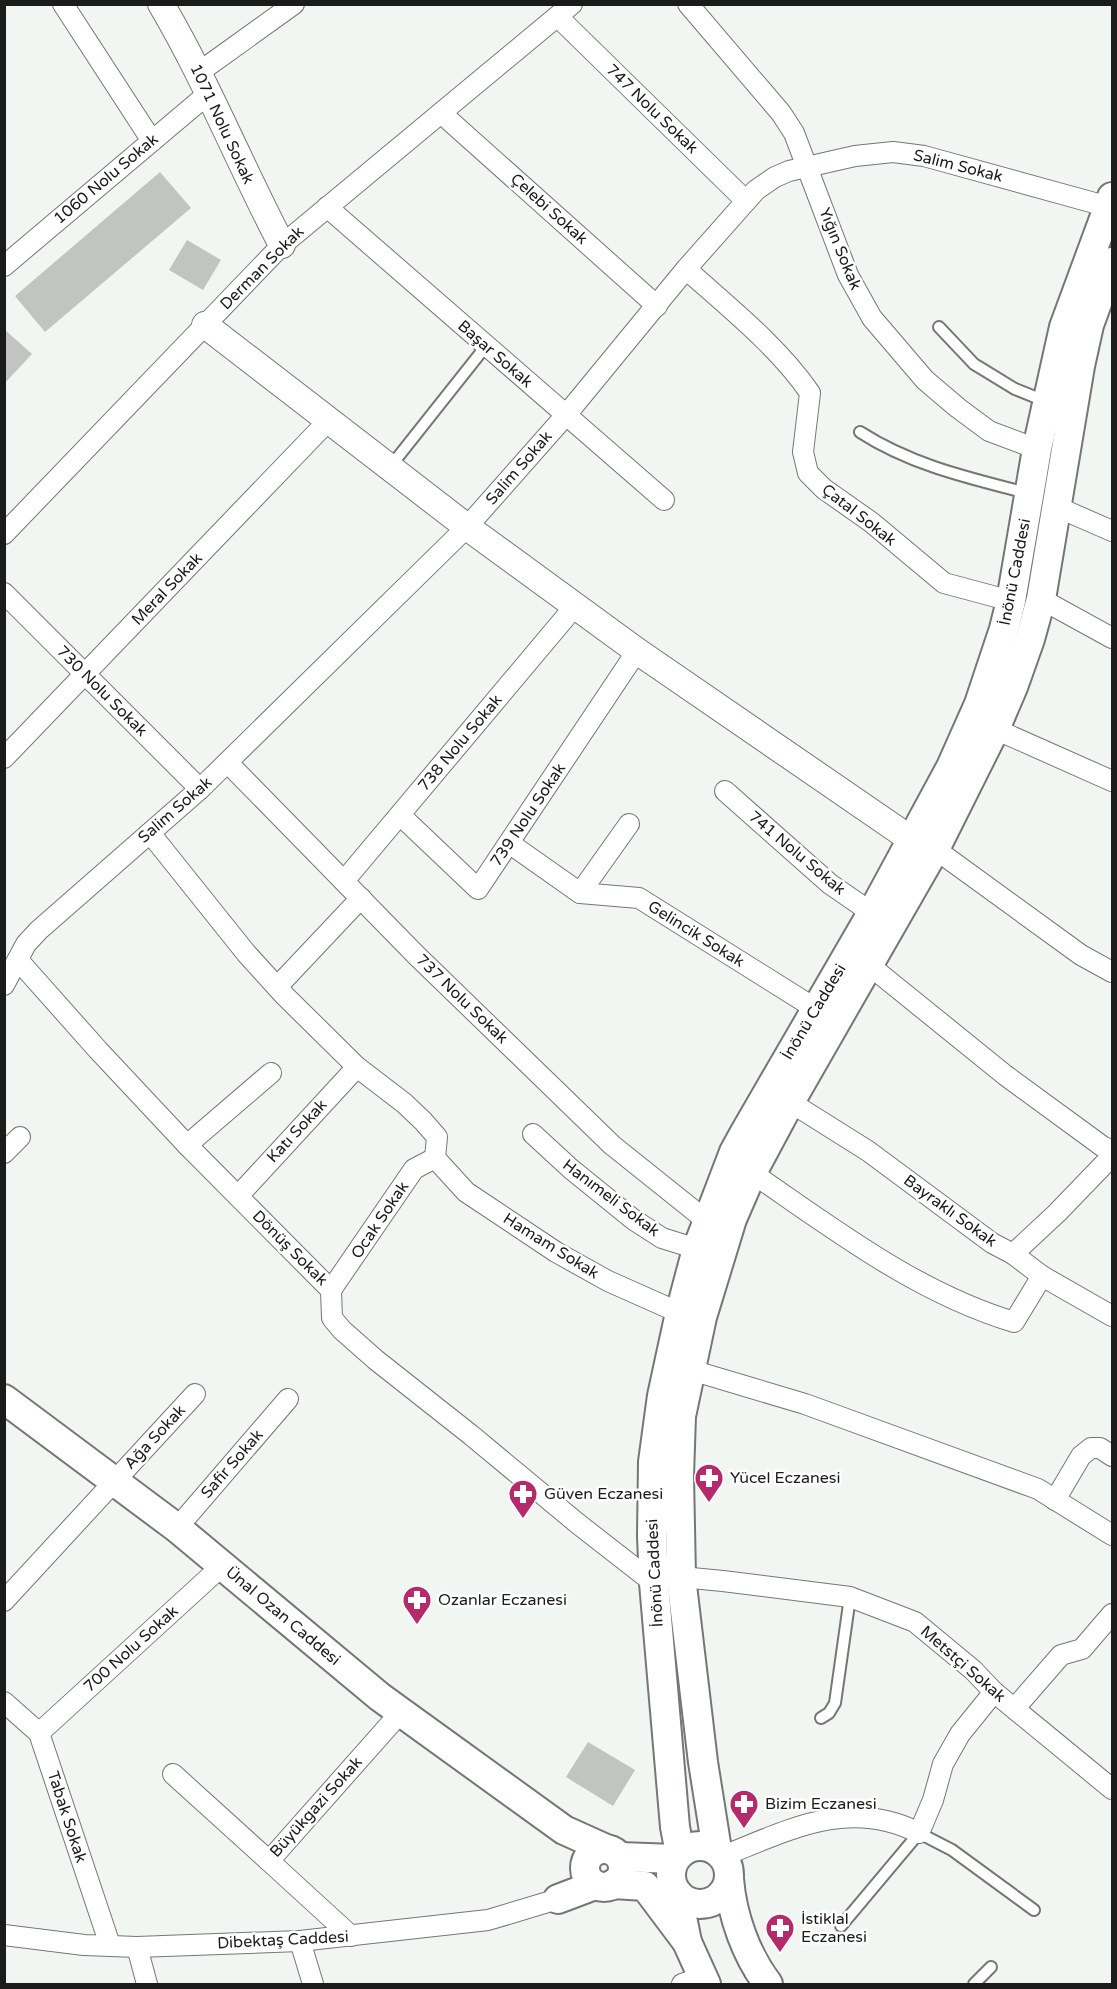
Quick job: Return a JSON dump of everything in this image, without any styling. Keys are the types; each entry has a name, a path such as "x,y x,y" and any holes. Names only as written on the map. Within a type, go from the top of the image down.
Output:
{"main road":[{"name":"İnönü Caddesi","path":"678,1856 675,1827 667,1580 680,1476 681,1416 702,1317 732,1219 752,1173 869,965 923,845 951,767 979,704 1011,601 1037,449 1065,327 1111,202"},
{"name":"İnönü Caddesi","path":"768,1984 758,1971 735,1917 667,1580 652,1536 653,1462 662,1396 697,1249 734,1152 872,913 923,845 994,729 1020,668 1041,599 1089,324 1110,276"},
{"name":"Ünal Ozan Caddesi","path":"4,1399 177,1528 380,1697 564,1830 600,1868"},
{"path":"600,1868 645,1886 678,1895 693,1904 703,1904 712,1902 726,1888 723,1862 708,1846 698,1845 688,1848 678,1856 670,1876 678,1895 697,1982"},
{"path":"558,1899 574,1884 600,1868 678,1856"},
{"path":"645,1886 687,1942"}],"street":[{"path":"63,4 152,141"},
{"name":"1071 Nolu Sokak","path":"161,4 180,37 253,190 282,245"},
{"name":"1060 Nolu Sokak","path":"7,257 152,141 203,83 294,4"},
{"name":"Yığın Sokak","path":"688,4 781,113 794,133 848,274 872,318 925,380 958,408 989,431 1037,449"},
{"name":"Derman Sokak","path":"8,523 282,245 565,10"},
{"name":"747 Nolu Sokak","path":"565,10 746,201"},
{"name":"Çelebi Sokak","path":"441,113 657,306"},
{"name":"Salim Sokak","path":"4,985 26,944 39,930 228,763 467,527 566,415 686,269 756,190 789,171 855,156 892,152 913,154 1111,202"},
{"name":"Başar Sokak","path":"327,207 664,500"},
{"name":"Çatal Sokak","path":"686,269 744,321 799,377 810,393 803,452 808,473 824,489 871,522 944,583 1011,601"},
{"path":"205,325 467,527 637,651 1082,954 1113,972"},
{"name":"Meral Sokak","path":"4,758 328,420"},
{"path":"1057,507 1113,531"},
{"name":"730 Nolu Sokak","path":"4,593 200,789"},
{"path":"1041,599 1113,638"},
{"name":"738 Nolu Sokak","path":"344,881 575,606"},
{"name":"739 Nolu Sokak","path":"400,815 478,889 637,651"},
{"path":"994,729 1113,781"},
{"name":"737 Nolu Sokak","path":"228,763 361,898 612,1145 707,1221"},
{"name":"741 Nolu Sokak","path":"724,791 830,884 872,913"},
{"path":"509,843 580,893 629,824"},
{"path":"150,833 246,953 277,987 357,1067 423,1121 437,1137 435,1158"},
{"name":"Gelincik Sokak","path":"580,893 639,898 816,1009"},
{"path":"277,987 361,898"},
{"name":"Dönüş Sokak","path":"18,960 187,1145 331,1290 332,1317 342,1330 577,1523 667,1580"},
{"path":"869,965 1005,1075 1102,1146 1113,1151"},
{"name":"Katı Sokak","path":"238,1196 357,1067"},
{"path":"187,1145 271,1073"},
{"name":"Bayraklı Sokak","path":"790,1102 868,1151 992,1243 1013,1254 1042,1276 1113,1316"},
{"name":"Hanımeli Sokak","path":"533,1134 571,1169 634,1220 662,1238 697,1249"},
{"path":"4,1153 20,1137"},
{"path":"1013,1254 1113,1156"},
{"name":"Ocak Sokak","path":"331,1290 414,1169 435,1158"},
{"name":"Hamam Sokak","path":"435,1158 466,1192 556,1252 609,1281 680,1314"},
{"path":"752,1173 874,1254 946,1297 984,1313 1014,1322 1042,1276"},
{"path":"691,1370 805,1404 1038,1489 1113,1535"},
{"name":"Ağa Sokak","path":"4,1601 195,1394"},
{"name":"Safir Sokak","path":"177,1528 288,1400"},
{"path":"1055,1500 1082,1455 1091,1448 1100,1448 1113,1456"},
{"name":"700 Nolu Sokak","path":"39,1733 223,1565"},
{"name":"Metstçi Sokak","path":"667,1580 723,1581 850,1598 915,1622 973,1670 994,1692 1113,1788"},
{"path":"1015,1708 1061,1655 1082,1649 1113,1614"},
{"path":"723,1862 804,1824 846,1816 886,1819 919,1833 933,1800 942,1764 960,1734 994,1692"},
{"name":"Tabak Sokak","path":"4,1702 39,1733 110,1945"},
{"name":"Büyükgazi Sokak","path":"173,1774 269,1861 401,1712"},
{"path":"269,1861 351,1936"},
{"name":"Dibektaş Caddesi","path":"4,1935 84,1945 137,1947 300,1941 488,1920 558,1899"},
{"path":"300,1941 313,1984"},
{"path":"137,1947 147,1984"}],"lane":[{"path":"939,327 974,364 1015,388 1047,402"},
{"path":"390,468 486,346"},
{"path":"860,432 877,443 937,469 1030,494"},
{"path":"821,1718 829,1713 835,1703 850,1598"},
{"path":"841,1926 919,1833 952,1850 1034,1910"},
{"path":"974,1984 991,1967"}],"building":[{"path":"160,172 191,208 45,332 15,296"},
{"path":"187,240 221,260 203,290 169,270"},
{"path":"4,329 32,354 4,384"},
{"path":"588,1742 635,1770 613,1806 566,1777"}],"place":[{"name":"Yücel Eczanesi","path":"709,1504"},
{"name":"Güven Eczanesi","path":"523,1520"},
{"name":"Ozanlar Eczanesi","path":"417,1626"},
{"name":"Bizim Eczanesi","path":"744,1830"},
{"name":"İstiklal Eczanesi","path":"780,1954"}]}
